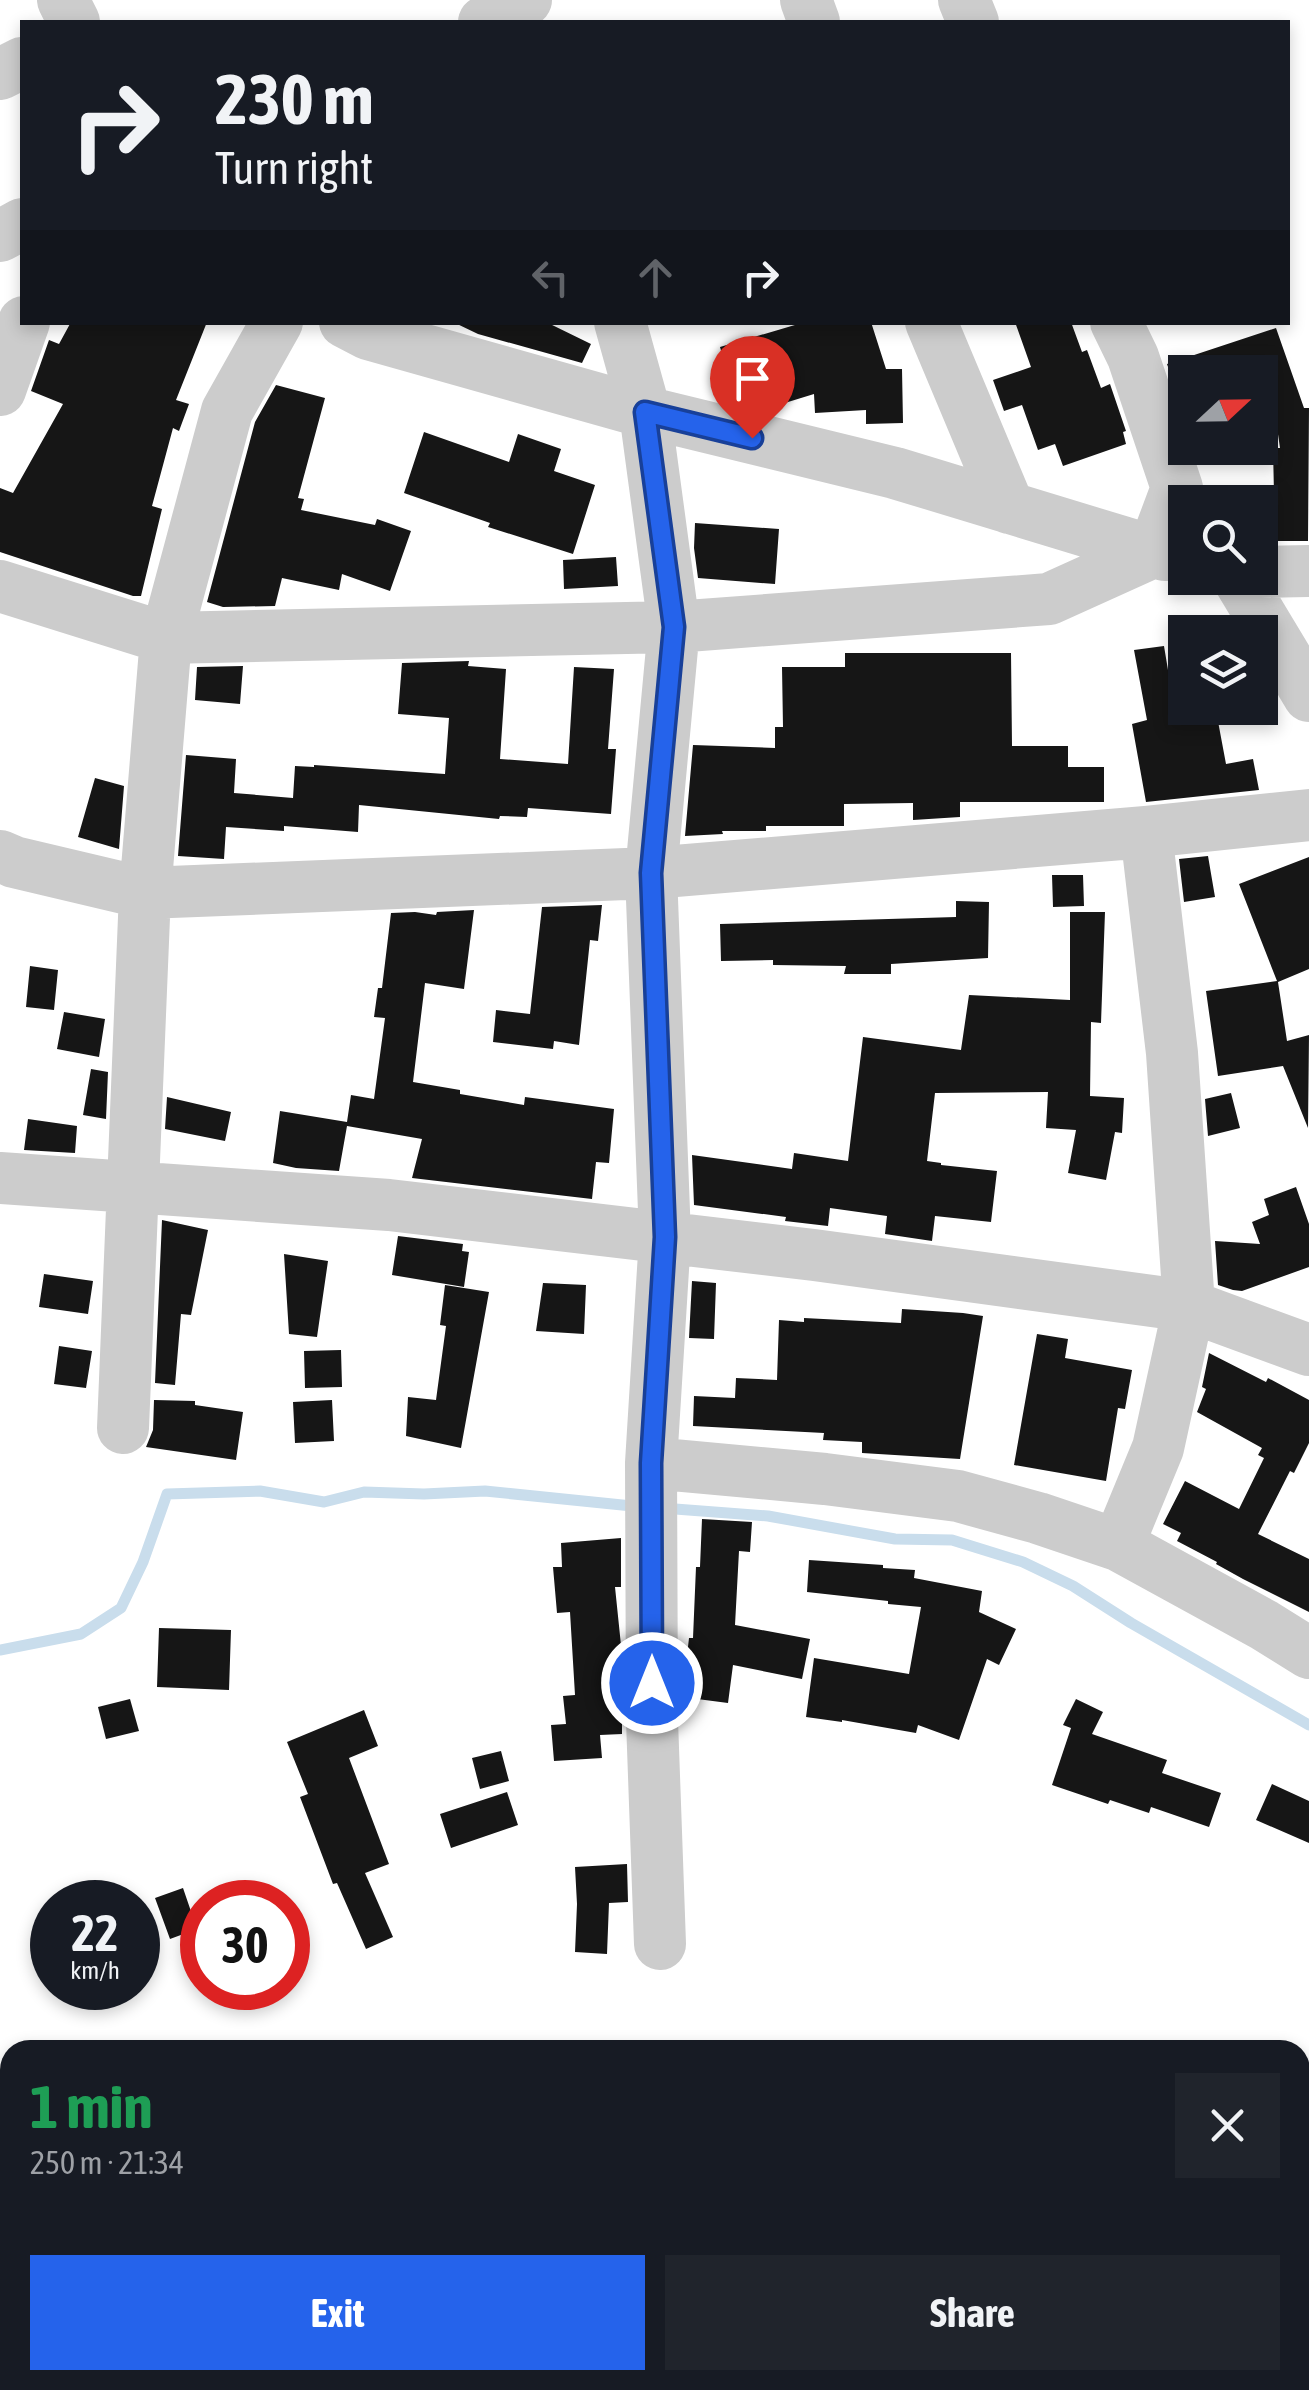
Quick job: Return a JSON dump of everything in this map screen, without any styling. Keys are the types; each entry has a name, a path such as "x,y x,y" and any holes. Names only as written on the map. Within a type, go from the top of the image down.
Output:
{"street":[{"path":"0,390 23,325"},
{"path":"123,1428 145,893 166,638 227,411 276,325"},
{"path":"351,325 368,334 645,412 895,474 1168,556"},
{"path":"621,325 645,412 674,627 651,873 665,1237 651,1463 652,1720 660,1944"},
{"path":"932,325 1009,508"},
{"path":"1117,325 1133,357 1176,485"},
{"path":"0,586 166,638 674,627 1049,599 1168,556"},
{"path":"1278,572 1309,571"},
{"path":"1248,595 1309,696"},
{"path":"0,856 145,893 651,873 1309,815"},
{"path":"1118,1545 1158,1448 1189,1306 1172,1052 1146,832"},
{"path":"0,1178 389,1204 665,1237 1189,1306 1309,1350"},
{"path":"651,1463 958,1496 1038,1518 1118,1545 1309,1653"}],"building":[{"path":"69,325 206,325 176,400 189,404 179,431 173,428 152,506 162,509 141,596 0,552 0,488 13,493 63,404 31,391 49,340 59,344"},
{"path":"459,325 552,325 591,344 582,363 478,334"},
{"path":"795,325 872,325 886,369 902,369 903,423 866,424 866,410 815,413 814,394 759,409 754,391 735,397 720,347"},
{"path":"1016,325 1072,325 1082,352 1087,350 1101,388 1110,384 1126,431 1126,444 1063,466 1055,444 1038,450 1022,405 1004,411 993,380 1031,367"},
{"path":"1276,328 1304,408 1309,408 1308,541 1278,541 1278,485 1274,485 1273,465 1278,465 1280,448 1278,355 1194,355"},
{"path":"276,385 325,398 298,498 304,499 301,510 375,525 377,519 411,531 390,591 342,574 339,590 282,578 275,606 223,607 207,602 255,422"},
{"path":"424,432 509,462 518,434 561,449 554,471 595,485 573,554 488,527 490,523 404,493"},
{"path":"695,523 779,529 775,584 698,578"},
{"path":"616,557 618,586 564,589 563,560"},
{"path":"1164,646 1168,725 1219,725 1226,764 1253,759 1259,790 1146,802 1132,724 1147,720 1134,650"},
{"path":"845,653 1011,653 1012,746 1068,746 1068,767 1104,767 1104,802 960,802 960,817 913,820 913,803 844,804 844,826 766,826 766,831 685,836 693,745 775,748 775,727 783,727 782,667 845,667"},
{"path":"469,661 468,666 506,669 500,759 568,764 574,667 614,669 608,749 616,749 611,814 528,808 527,817 499,819 359,805 358,832 284,826 284,831 226,827 224,859 178,856 186,755 236,759 234,793 293,798 295,766 445,774 449,718 398,714 402,663"},
{"path":"243,666 240,704 195,700 197,667"},
{"path":"95,778 124,786 119,849 78,837"},
{"path":"1208,856 1215,897 1184,902 1179,859"},
{"path":"1309,857 1309,969 1278,982 1287,1041 1309,1035 1308,1128 1283,1066 1218,1076 1206,991 1277,981 1239,884"},
{"path":"1052,875 1083,875 1084,906 1053,907"},
{"path":"956,901 989,902 988,958 891,964 891,974 844,974 846,966 773,965 773,960 721,961 720,924 956,917"},
{"path":"602,905 598,941 590,940 579,1045 554,1041 553,1049 493,1042 496,1010 530,1014 542,907"},
{"path":"474,910 464,989 425,983 413,1082 524,1105 525,1097 614,1109 609,1163 596,1162 592,1199 412,1178 422,1139 347,1126 339,1171 273,1163 280,1111 347,1122 351,1095 374,1099 385,1018 374,1017 378,988 382,988 391,913 436,915"},
{"path":"1070,912 1105,912 1101,1023 1091,1022 1090,1096 1124,1098 1122,1133 1115,1132 1106,1180 1068,1173 1076,1130 1046,1128 1048,1092 935,1093 927,1161 997,1171 991,1222 935,1216 932,1241 885,1234 887,1216 830,1208 828,1226 694,1205 692,1155 792,1169 794,1153 848,1161 863,1037 961,1050 969,995 1070,1000"},
{"path":"30,966 58,970 54,1010 26,1007"},
{"path":"64,1012 105,1019 99,1057 57,1049"},
{"path":"91,1069 108,1072 106,1119 83,1115"},
{"path":"1231,1093 1240,1128 1208,1136 1205,1099"},
{"path":"167,1097 231,1112 225,1141 165,1129"},
{"path":"28,1119 77,1126 75,1153 24,1150"},
{"path":"1296,1187 1309,1224 1309,1267 1242,1291 1218,1285 1215,1241 1260,1244 1252,1222 1269,1215 1264,1199"},
{"path":"162,1220 208,1230 191,1315 181,1314 175,1385 155,1383"},
{"path":"398,1236 463,1244 462,1251 469,1252 464,1287 392,1275"},
{"path":"284,1254 328,1261 317,1337 289,1334"},
{"path":"44,1274 93,1281 88,1314 39,1307"},
{"path":"692,1281 716,1283 714,1339 689,1338"},
{"path":"543,1283 586,1285 584,1334 536,1331"},
{"path":"445,1285 489,1292 461,1448 406,1436 408,1397 436,1400 446,1326 440,1325"},
{"path":"902,1309 983,1316 960,1459 862,1453 862,1442 823,1440 824,1433 693,1426 694,1396 735,1398 736,1378 777,1380 779,1320 901,1323"},
{"path":"1037,1334 1068,1339 1065,1358 1132,1370 1125,1409 1118,1408 1106,1481 1014,1465"},
{"path":"59,1346 92,1351 86,1388 54,1384"},
{"path":"341,1350 342,1387 305,1388 304,1351"},
{"path":"1209,1353 1309,1400 1309,1443 1258,1534 1309,1559 1309,1612 1177,1541 1181,1533 1163,1524 1185,1481 1239,1509 1264,1458 1258,1455 1262,1448 1197,1412 1206,1389 1202,1387"},
{"path":"154,1400 195,1401 195,1405 243,1412 236,1460 146,1447 153,1430"},
{"path":"332,1400 334,1441 295,1443 293,1402"},
{"path":"702,1519 752,1522 750,1552 739,1551 735,1625 810,1639 802,1679 733,1665 728,1703 682,1697 684,1663 689,1638 693,1638"},
{"path":"621,1538 621,1587 615,1587 622,1655 622,1734 600,1735 602,1758 554,1761 551,1725 566,1724 563,1696 575,1695 570,1612 557,1613 553,1567 562,1567 561,1543"},
{"path":"809,1560 915,1570 914,1578 982,1591 979,1612 1016,1629 999,1665 987,1659 959,1740 918,1725 916,1733 806,1717 814,1658 909,1674 921,1607 807,1592"},
{"path":"159,1628 231,1630 229,1690 157,1687"},
{"path":"130,1699 139,1731 106,1739 98,1707"},
{"path":"1076,1699 1103,1712 1092,1734 1167,1760 1162,1773 1221,1793 1209,1827 1151,1807 1149,1813 1110,1800 1108,1804 1052,1785 1071,1728 1063,1725"},
{"path":"364,1710 378,1746 349,1758 389,1864 365,1873 393,1937 366,1949 337,1883 333,1884 300,1797 308,1794 287,1742"},
{"path":"501,1751 509,1781 480,1789 472,1758"},
{"path":"1272,1784 1309,1801 1309,1843 1256,1820"},
{"path":"507,1792 518,1825 451,1848 440,1814"},
{"path":"627,1864 628,1902 609,1903 607,1954 575,1952 575,1867"},
{"path":"180,1889 180,1935 170,1939 160,1912 160,1896"}],"waterway":[{"path":"0,1650 81,1634 121,1608 143,1562 167,1494 260,1491 324,1502 364,1492 485,1491 632,1506"},
{"path":"662,1508 768,1516 895,1539 952,1540 1023,1562 1073,1586 1309,1725"}],"route":[{"path":"652,1683 651,1463 665,1237 651,873 674,627 645,412 752,438"}]}
